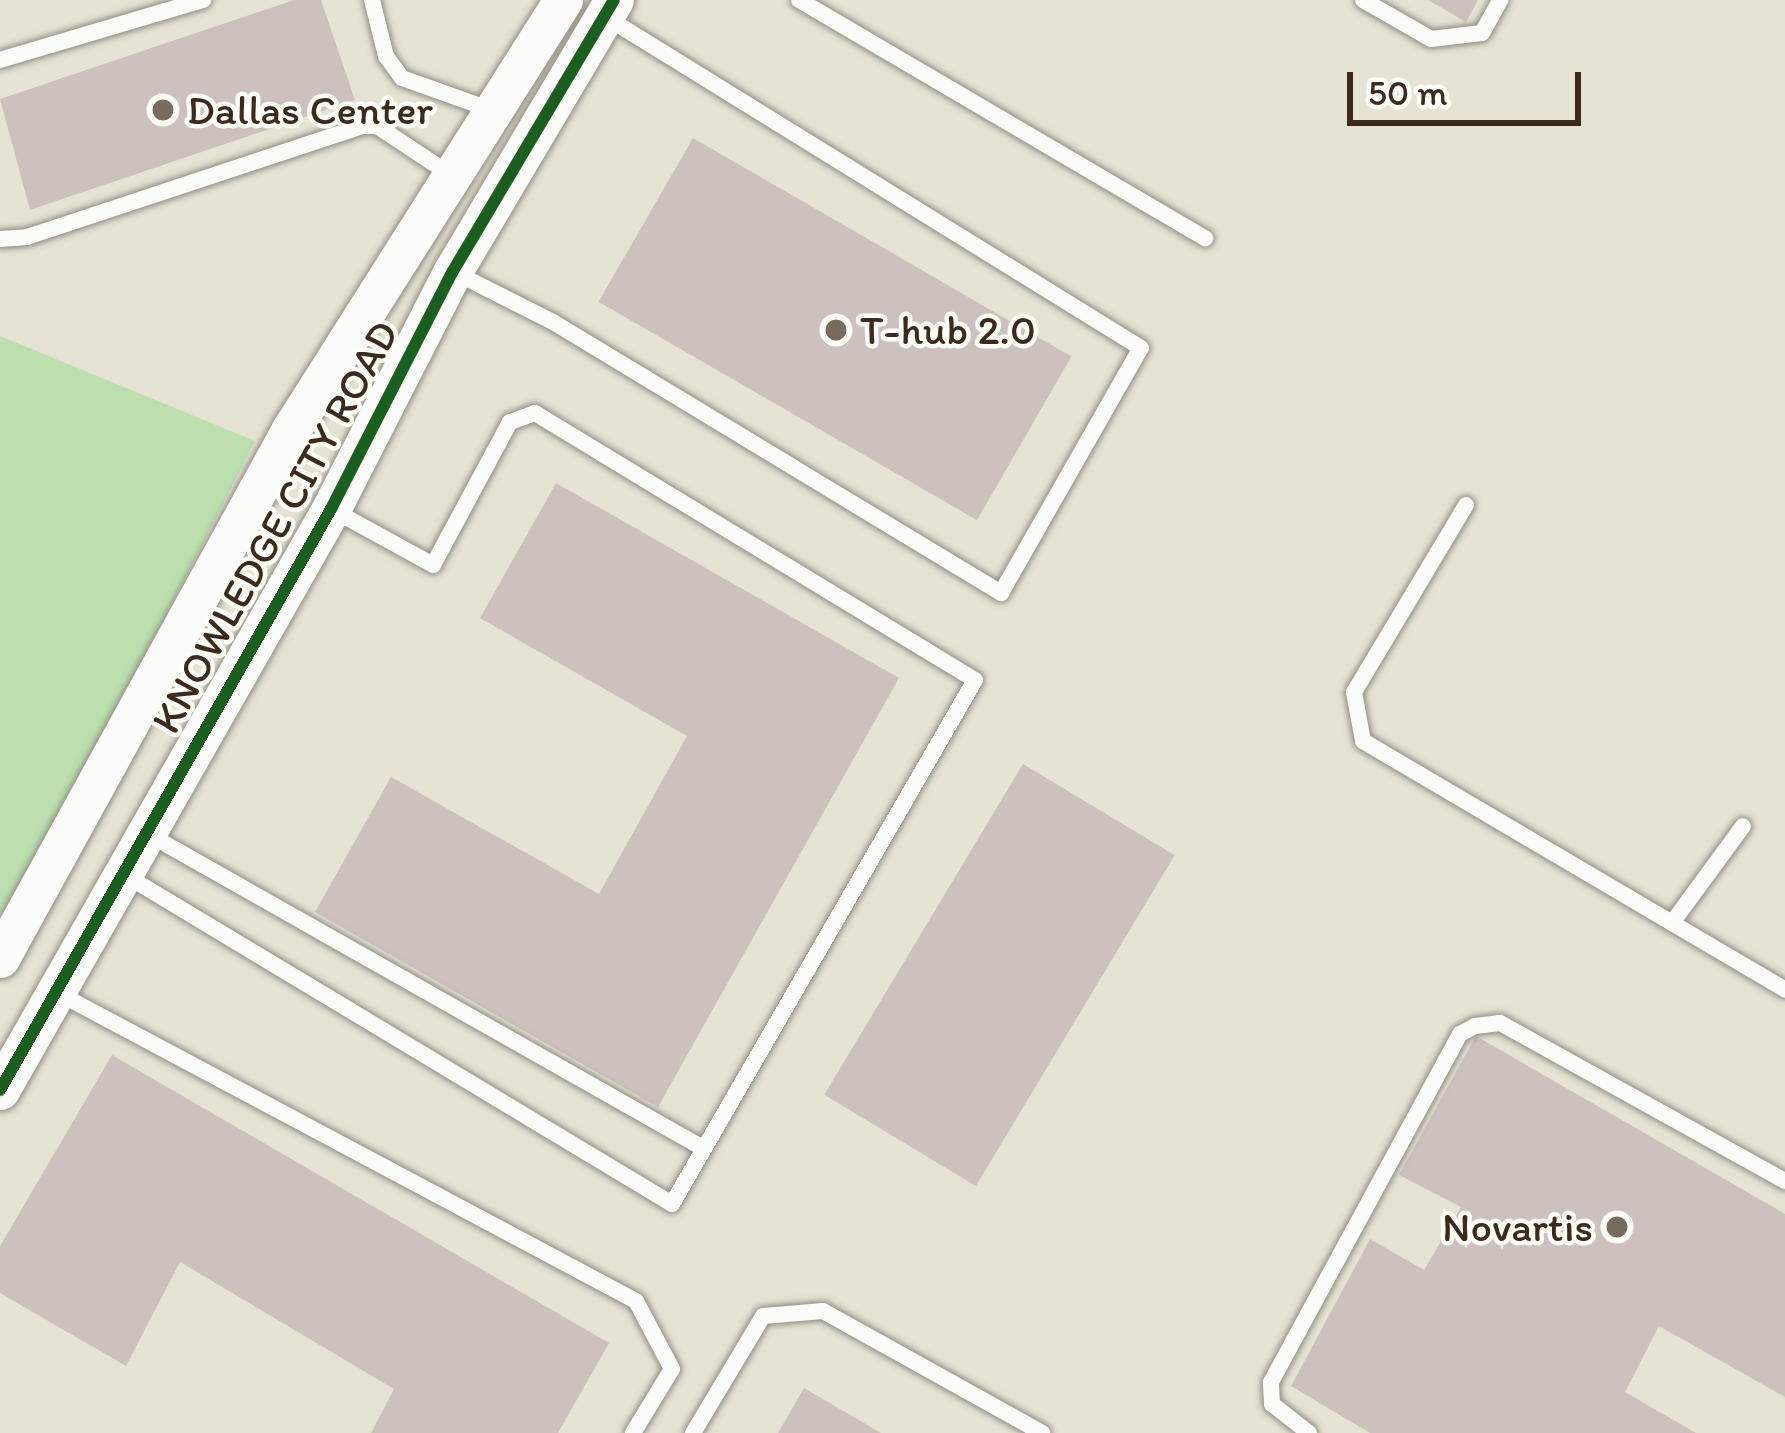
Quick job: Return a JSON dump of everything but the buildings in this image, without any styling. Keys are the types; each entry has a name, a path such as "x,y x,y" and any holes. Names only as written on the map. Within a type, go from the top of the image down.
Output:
{"street":[{"name":"KNOWLEDGE CITY ROAD","path":"0,958 290,431 563,0"},
{"name":"KNOWLEDGE CITY ROAD","path":"0,1090 142,830 331,508 453,272 609,8"}],"lane":[{"path":"0,60 202,0"},
{"path":"372,0 386,56 402,78 493,110"},
{"path":"800,0 1205,238"},
{"path":"1363,0 1431,39 1482,33 1500,0"},
{"path":"453,272 553,322 1001,593 1141,348 609,8"},
{"path":"0,239 362,126 377,126 452,176"},
{"path":"120,872 672,1204 975,680 535,413 510,422 433,565 331,508"},
{"path":"1466,505 1354,692 1363,741 1785,990"},
{"path":"1672,923 1743,826"},
{"path":"142,830 701,1148"},
{"path":"56,992 636,1301 672,1369 633,1433"},
{"path":"1309,1433 1272,1404 1270,1382 1460,1034 1475,1025 1500,1023 1785,1181"},
{"path":"693,1433 764,1316 824,1311 1042,1433"}],"green space":[{"path":"0,336 255,441 83,777 0,915"}],"cycle path":[{"path":"0,1090 331,509 453,271 614,0"}],"place":[{"name":"Dallas Center","path":"163,110"},
{"name":"T-hub 2.0","path":"836,330"},
{"name":"Novartis","path":"1617,1227"}]}
